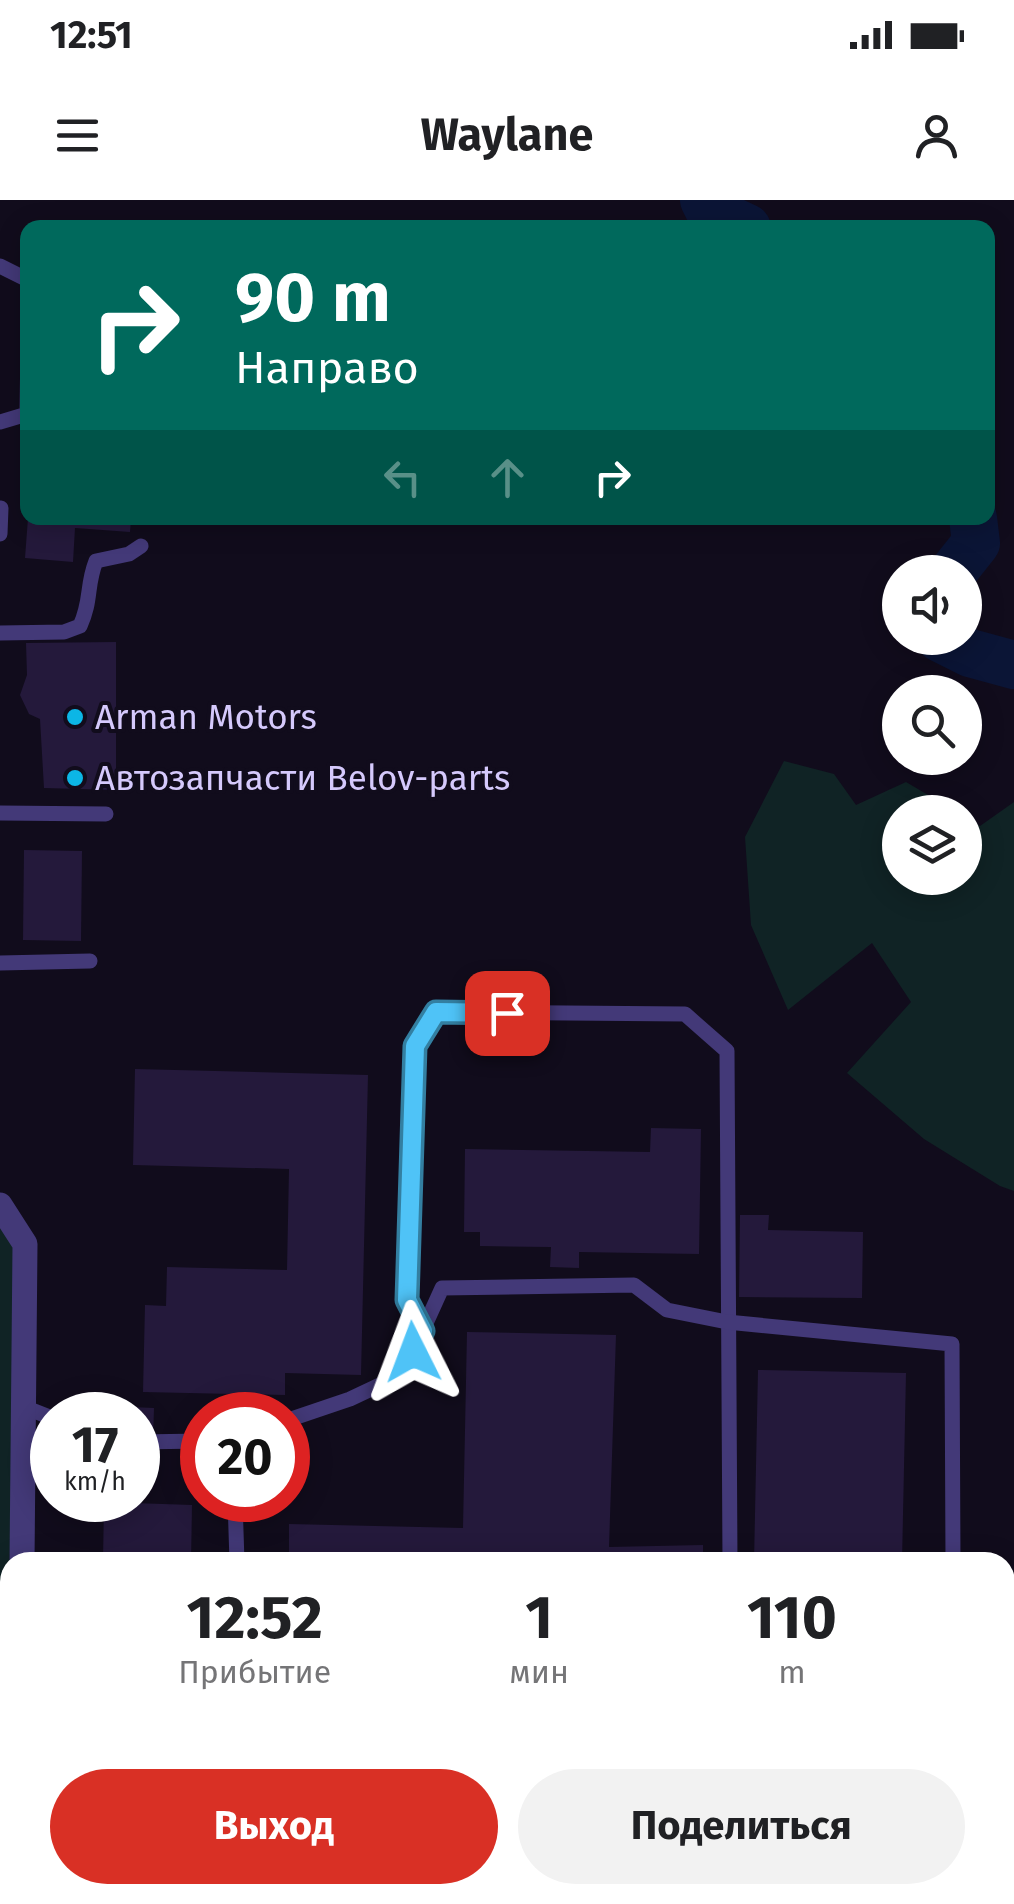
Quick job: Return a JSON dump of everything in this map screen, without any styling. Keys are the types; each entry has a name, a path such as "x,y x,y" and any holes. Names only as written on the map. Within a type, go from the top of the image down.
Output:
{"street":[{"path":"1,1205 25,1244 22,1552"}],"lane":[{"path":"0,534 1,508"},
{"path":"0,633 64,632 80,626 90,605 88,578 96,561 129,554 141,546"},
{"path":"0,813 106,814"},
{"path":"0,963 90,961"},
{"path":"423,1331 407,1300 415,1046 436,1012 685,1014 728,1051 730,1552"},
{"path":"310,1413 403,1374 442,1288 634,1285 667,1310 727,1322 952,1344 952,1552"},
{"path":"24,1407 30,1409"},
{"path":"236,1522 237,1552"}],"green space":[{"path":"784,761 834,774 856,805 906,782 928,795 882,795 882,895 982,895 982,825 1014,802 1014,1191 924,1139 847,1073 911,1002 872,943 788,1010 751,925 745,837"},
{"path":"0,1225 16,1252 10,1552 0,1552"}],"building":[{"path":"27,525 130,525 130,532 75,528 73,562 25,558"},
{"name":"Arman Motors","path":"116,642 116,790 44,788 40,719 29,714 20,695 27,675 26,643"},
{"path":"24,850 82,851 81,941 23,940"},
{"path":"135,1069 368,1075 361,1375 285,1373 285,1392 143,1392 145,1305 166,1306 167,1267 287,1270 289,1169 133,1165"},
{"path":"651,1128 701,1129 699,1254 579,1252 579,1268 550,1267 551,1247 480,1246 480,1232 464,1232 465,1149 650,1152"},
{"path":"740,1215 769,1215 768,1230 863,1232 862,1298 739,1297"},
{"path":"467,1332 616,1335 609,1547 703,1545 703,1552 289,1552 289,1524 463,1528"},
{"path":"758,1370 906,1373 902,1552 754,1552"},
{"path":"160,1504 180,1505 180,1522 192,1522 191,1552 103,1552 104,1522 160,1522"}],"waterway":[{"path":"704,200 709,210 730,220"},
{"path":"966,555 976,543 974,525"},
{"path":"977,655 1014,665"}],"place":[{"name":"Arman Motors","path":"75,717"},
{"name":"Автозапчасти Belov-parts","path":"75,778"}],"route":[{"path":"413,1352 423,1331 407,1300 415,1046 436,1012 507,1013"}]}
